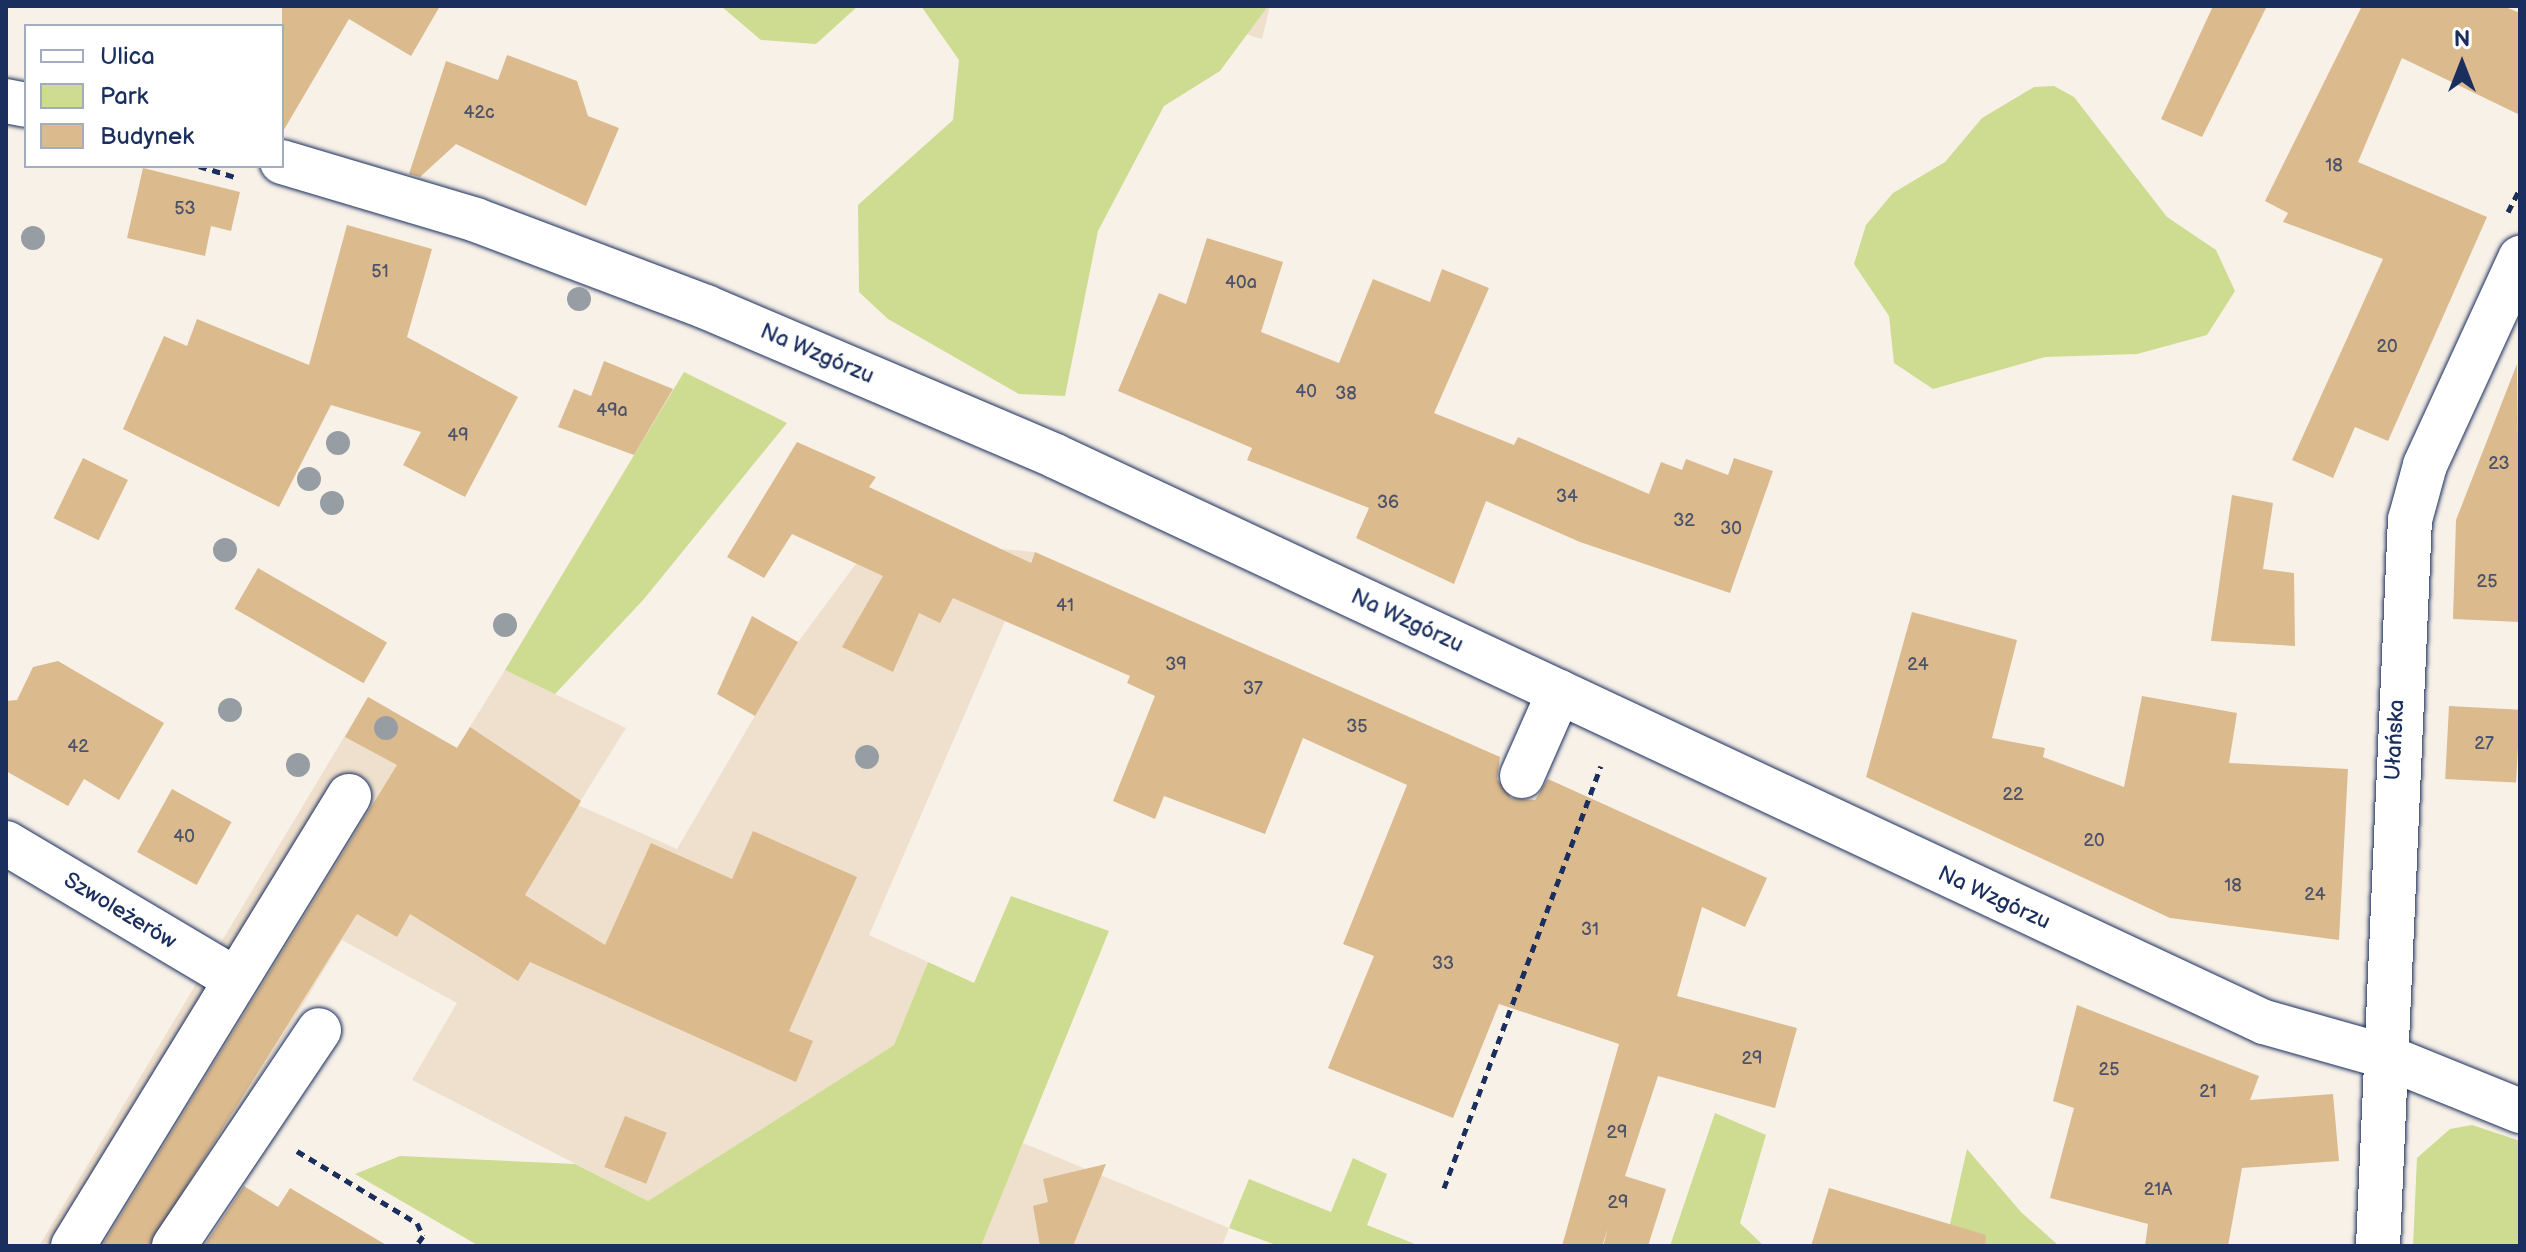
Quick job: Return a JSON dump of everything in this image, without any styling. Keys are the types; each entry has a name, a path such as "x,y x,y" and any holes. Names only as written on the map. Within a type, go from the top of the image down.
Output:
{"street":[{"name":"Na Wzgórzu","path":"284,163 476,220 706,307 1055,456 2251,1016 2384,1056 2520,1111"},
{"name":"Ułańska","path":"2378,1246 2410,520 2425,465 2520,258"},
{"path":"1522,776 1559,692"},
{"path":"73,1246 233,978 349,796"},
{"name":"Szwoleżerów","path":"6,843 233,978"},
{"path":"174,1246 252,1122 319,1030"}],"path":[{"path":"1444,1188 1594,800"},
{"path":"252,1122 417,1223 423,1236 416,1246"}],"shaded area":[{"path":"1151,6 1270,6 1262,39"},
{"path":"875,538 1035,552 869,935 928,962 894,1045 648,1201 412,1080 457,1003 342,940 157,1246 39,1246 368,697 391,710 379,731 442,772 505,670 626,728 578,805 677,849 798,642"},
{"path":"1023,1143 1229,1228 1222,1246 981,1246"}],"green space":[{"path":"721,6 858,6 816,44 761,40"},
{"path":"921,6 1268,6 1220,71 1164,106 1098,231 1065,396 1019,394 888,319 859,292 858,205 953,120 959,60"},
{"path":"2054,86 2074,97 2167,217 2216,250 2235,291 2207,335 2137,354 2045,357 1933,389 1894,363 1889,316 1854,264 1866,225 1893,193 1945,162 1982,118 2034,87"},
{"path":"684,372 787,423 644,599 555,694 505,670"},
{"path":"1011,896 1109,931 981,1246 479,1246 355,1174 400,1156 575,1164 648,1201 894,1045 928,962 974,983"},
{"path":"1715,1113 1766,1135 1740,1223 1764,1246 1670,1246"},
{"path":"2472,1125 2520,1141 2520,1246 2413,1246 2417,1158 2450,1129"},
{"path":"1967,1149 2021,1212 2059,1246 1945,1246"},
{"path":"1353,1158 1387,1174 1367,1225 1420,1246 1279,1246 1229,1228 1249,1179 1331,1212"}],"building":[{"path":"282,6 440,6 411,56 349,19 284,130"},
{"path":"2213,6 2267,6 2202,137 2161,119"},
{"path":"2362,6 2503,6 2520,13 2520,115 2402,58 2358,162 2487,217 2388,441 2355,427 2333,478 2292,460 2383,259 2283,222 2288,213 2265,201"},
{"path":"507,55 577,81 588,116 619,128 586,206 456,144 420,177 409,174 446,61 498,80"},
{"path":"143,168 240,192 231,231 211,226 205,256 127,238"},
{"path":"347,225 432,249 407,337 518,397 465,497 403,465 421,432 331,405 279,507 123,429 164,336 187,346 197,319 309,365"},
{"path":"1207,238 1283,262 1261,332 1339,363 1373,279 1430,302 1442,269 1489,288 1434,413 1514,445 1518,437 1649,494 1661,462 1682,470 1686,459 1728,475 1734,458 1773,471 1730,593 1580,542 1486,501 1454,584 1356,538 1369,508 1247,460 1252,448 1118,391 1159,293 1186,304"},
{"path":"604,361 673,389 634,455 558,427 574,389 591,396"},
{"path":"2517,364 2520,622 2453,619 2456,520"},
{"path":"797,442 876,477 869,487 1031,563 1035,552 1500,757 1497,779 1511,798 1535,800 1548,779 1767,878 1745,927 1702,907 1677,996 1797,1028 1775,1108 1658,1076 1625,1176 1666,1189 1648,1246 1603,1246 1608,1229 1602,1246 1562,1246 1619,1044 1499,1004 1453,1118 1328,1068 1374,956 1343,944 1407,785 1303,738 1265,834 1164,796 1155,819 1113,801 1155,696 1127,683 1130,676 953,598 940,623 919,613 893,672 842,647 883,576 792,534 764,578 727,557"},
{"path":"83,458 128,480 99,540 54,518"},
{"path":"2232,495 2273,503 2263,569 2294,573 2295,646 2211,641"},
{"path":"258,568 387,642 364,683 234,609"},
{"path":"1912,612 2017,640 1992,738 2045,748 2043,757 2124,787 2142,696 2237,713 2229,763 2348,769 2339,940 2170,918 1866,777"},
{"path":"752,616 798,642 755,716 717,694"},
{"path":"58,661 164,723 119,800 84,779 68,806 6,771 6,701 17,700 33,667"},
{"path":"368,697 457,748 470,727 581,801 525,895 605,945 651,843 732,879 753,831 857,877 789,1031 813,1041 796,1082 530,962 518,981 410,914 397,937 357,914 149,1246 102,1246 397,765 345,737"},
{"path":"2449,706 2520,710 2516,783 2445,779"},
{"path":"172,789 231,822 197,885 137,852"},
{"path":"2077,1005 2259,1076 2250,1100 2333,1094 2339,1161 2242,1168 2228,1246 2145,1246 2148,1224 2050,1198 2074,1108 2053,1101"},
{"path":"625,1116 667,1133 646,1184 604,1167"},
{"path":"1106,1164 1073,1246 1040,1246 1033,1206 1048,1202 1043,1179"},
{"path":"244,1186 278,1207 290,1188 388,1246 204,1246"},
{"path":"1829,1188 1986,1235 1985,1246 1811,1246"}]}
